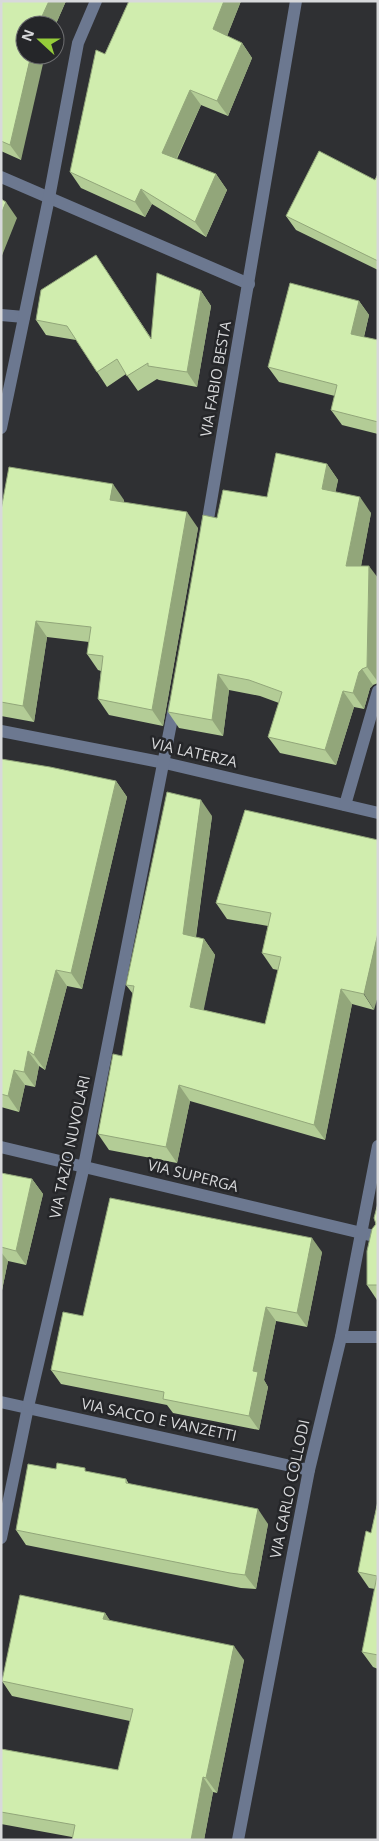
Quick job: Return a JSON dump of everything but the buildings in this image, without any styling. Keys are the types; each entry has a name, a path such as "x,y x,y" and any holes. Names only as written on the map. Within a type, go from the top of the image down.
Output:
{"street":[{"path":"1,428 49,198 78,43 96,1"},
{"name":"VIA FABIO BESTA","path":"203,548 296,1"},
{"path":"1,178 249,284"},
{"path":"1,315 24,317"},
{"path":"345,805 378,691"},
{"path":"165,763 177,694"},
{"name":"VIA LATERZA","path":"1,731 165,763 378,812"},
{"name":"VIA TAZIO NUVOLARI","path":"1,1538 28,1407 84,1166 165,763"},
{"name":"VIA CARLO COLLODI","path":"238,1840 309,1470 341,1337 378,1146"},
{"name":"VIA SUPERGA","path":"1,1147 378,1236"},
{"path":"341,1337 378,1337"},
{"name":"VIA SACCO E VANZETTI","path":"1,1402 309,1470"}]}
